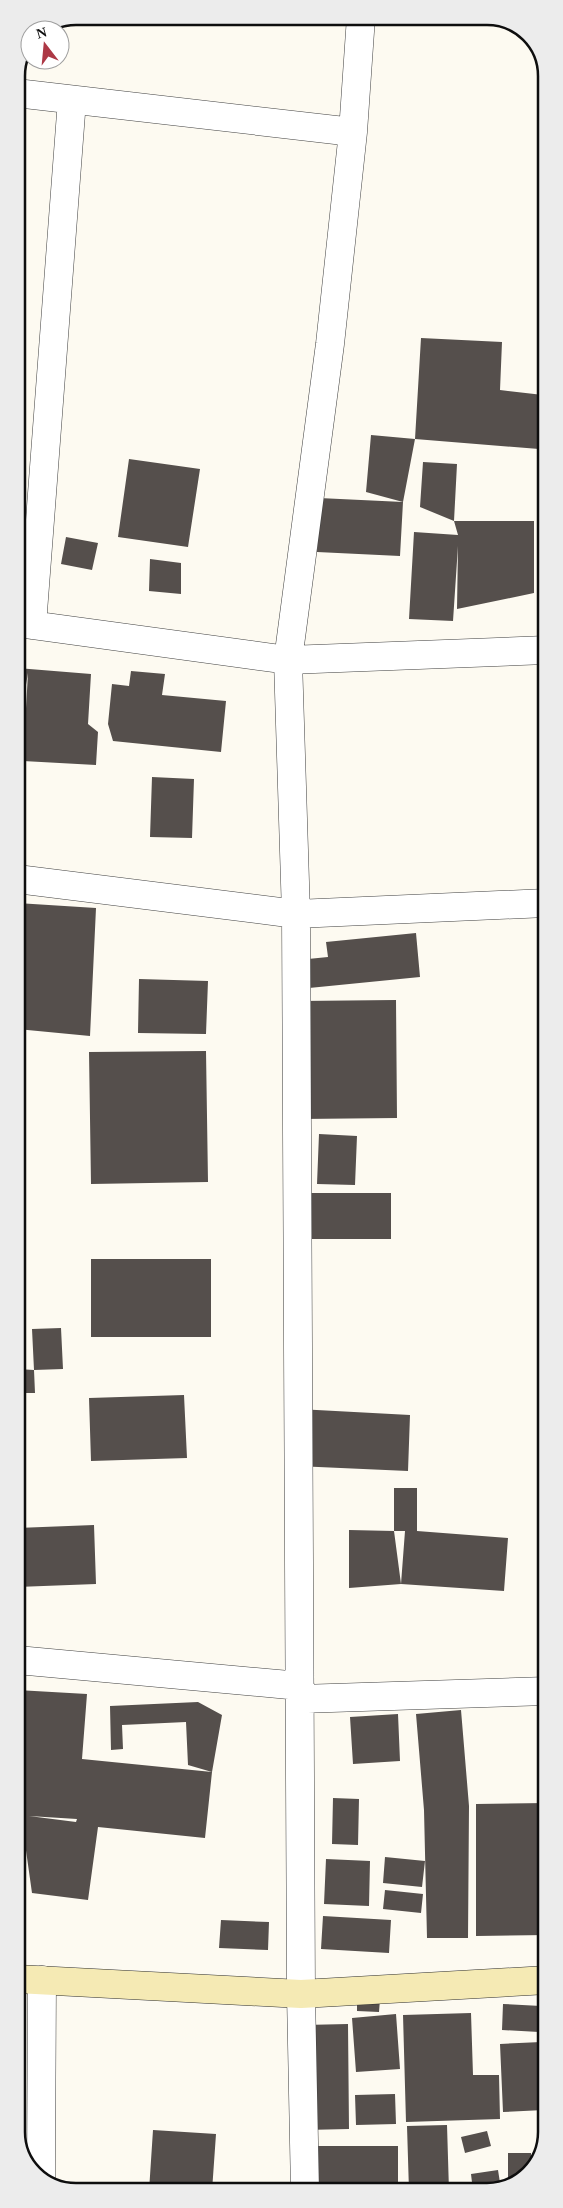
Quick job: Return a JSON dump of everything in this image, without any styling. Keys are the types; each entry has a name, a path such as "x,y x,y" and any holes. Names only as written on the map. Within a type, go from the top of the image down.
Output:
{"street":[{"path":"305,2183 301,1994 296,914 288,660 330,344 353,132 361,25"},
{"path":"25,94 353,132"},
{"path":"25,613 72,100"},
{"path":"25,624 288,660 538,650"},
{"path":"25,880 296,914 538,903"},
{"path":"25,1661 300,1692 538,1691"},
{"path":"40,2168 30,1980 301,1994 538,1981"}],"building":[{"path":"421,338 502,342 500,390 538,394 538,449 415,439"},
{"path":"371,435 415,439 403,502 366,492"},
{"path":"129,459 200,469 188,547 118,537"},
{"path":"423,462 457,464 454,521 420,507"},
{"path":"319,498 403,502 400,556 317,552"},
{"path":"454,521 534,521 534,593 457,609 458,546 453,621 409,619 414,532 458,535"},
{"path":"66,537 98,543 92,570 61,564"},
{"path":"150,559 181,563 181,594 149,591"},
{"path":"25,669 91,674 88,724 98,732 96,765 25,761 28,673 25,691"},
{"path":"131,671 165,674 162,695 226,701 221,752 113,741 108,724 112,684 129,686"},
{"path":"152,777 194,779 192,838 150,837"},
{"path":"25,904 96,908 90,1036 25,1030"},
{"path":"416,933 420,977 309,988 308,959 328,957 326,942"},
{"path":"139,979 208,981 206,1034 138,1033"},
{"path":"396,1000 397,1118 301,1119 300,1001"},
{"path":"206,1051 208,1182 91,1184 89,1052"},
{"path":"319,1134 357,1136 355,1185 317,1184"},
{"path":"294,1193 391,1193 391,1239 294,1239"},
{"path":"91,1259 211,1259 211,1337 91,1337"},
{"path":"61,1328 63,1369 34,1370 32,1329"},
{"path":"25,1369 34,1370 35,1393 25,1393"},
{"path":"184,1395 187,1458 91,1461 89,1398"},
{"path":"298,1409 410,1415 408,1471 296,1466"},
{"path":"394,1488 417,1488 417,1531 508,1538 504,1591 401,1584 405,1531 394,1531"},
{"path":"94,1525 96,1584 25,1587 25,1528"},
{"path":"349,1530 394,1531 401,1584 349,1588"},
{"path":"25,1690 87,1694 82,1759 212,1772 205,1838 98,1827 88,1900 32,1893 25,1843","holes":["29,1816 77,1819 76,1822"]},
{"path":"198,1702 222,1715 212,1772 188,1765 186,1722 122,1725 123,1749 111,1750 110,1706"},
{"path":"461,1710 469,1806 468,1938 427,1938 424,1810 416,1714"},
{"path":"398,1714 400,1761 353,1764 350,1717"},
{"path":"333,1798 359,1799 358,1845 332,1844"},
{"path":"538,1803 538,1935 476,1936 476,1804"},
{"path":"385,1857 425,1861 422,1887 383,1883"},
{"path":"326,1859 370,1861 369,1906 324,1904"},
{"path":"385,1890 423,1894 421,1913 383,1909"},
{"path":"323,1916 391,1920 389,1953 321,1949"},
{"path":"221,1920 269,1922 268,1950 219,1948"},
{"path":"357,1999 380,1999 379,2012 357,2011"},
{"path":"503,2004 538,2006 538,2032 502,2030"},
{"path":"471,2013 473,2075 499,2075 500,2119 406,2122 403,2015"},
{"path":"396,2014 400,2069 356,2072 352,2018"},
{"path":"348,2024 349,2129 305,2130 304,2025"},
{"path":"538,2042 538,2110 503,2112 500,2044"},
{"path":"395,2094 396,2124 356,2125 355,2095"},
{"path":"447,2125 449,2183 409,2183 407,2126"},
{"path":"153,2130 216,2134 213,2183 150,2183"},
{"path":"487,2131 491,2146 465,2153 461,2137"},
{"path":"309,2146 398,2146 398,2183 309,2183"},
{"path":"508,2153 531,2153 525,2166 508,2178"},
{"path":"498,2170 500,2181 472,2183 471,2174"}]}
